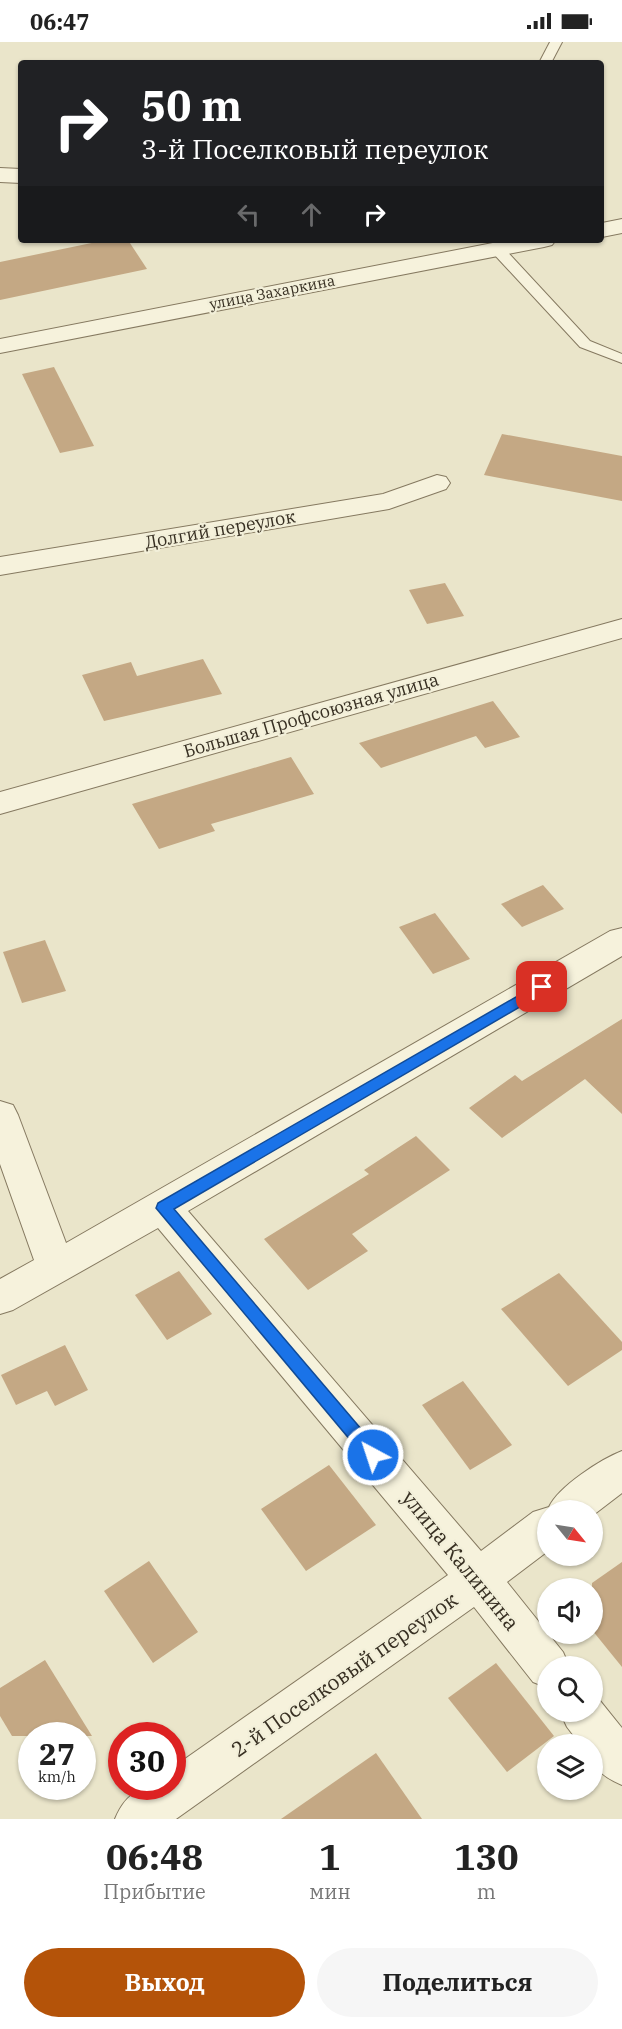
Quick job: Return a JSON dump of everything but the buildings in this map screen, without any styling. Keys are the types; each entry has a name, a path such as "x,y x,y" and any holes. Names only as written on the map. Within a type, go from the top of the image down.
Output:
{"street":[{"path":"0,176 18,176"},
{"path":"604,230 622,226"},
{"name":"улица Захаркина","path":"0,346 522,243"},
{"name":"Долгий переулок","path":"0,566 389,501 437,483"},
{"name":"Большая Профсоюзная улица","path":"0,803 622,628"},
{"path":"0,1298 55,1265 163,1208 622,940"},
{"path":"0,1115 55,1265"},
{"name":"улица Калинина","path":"163,1208 478,1579 539,1656"},
{"path":"581,1500 622,1469"},
{"name":"2-й Поселковый переулок","path":"138,1819 478,1579 537,1534"},
{"path":"590,1722 622,1763"}],"lane":[{"path":"547,60 556,42"},
{"path":"496,248 585,344 622,359"}],"route":[{"path":"373,1455 163,1208 542,987"}]}
